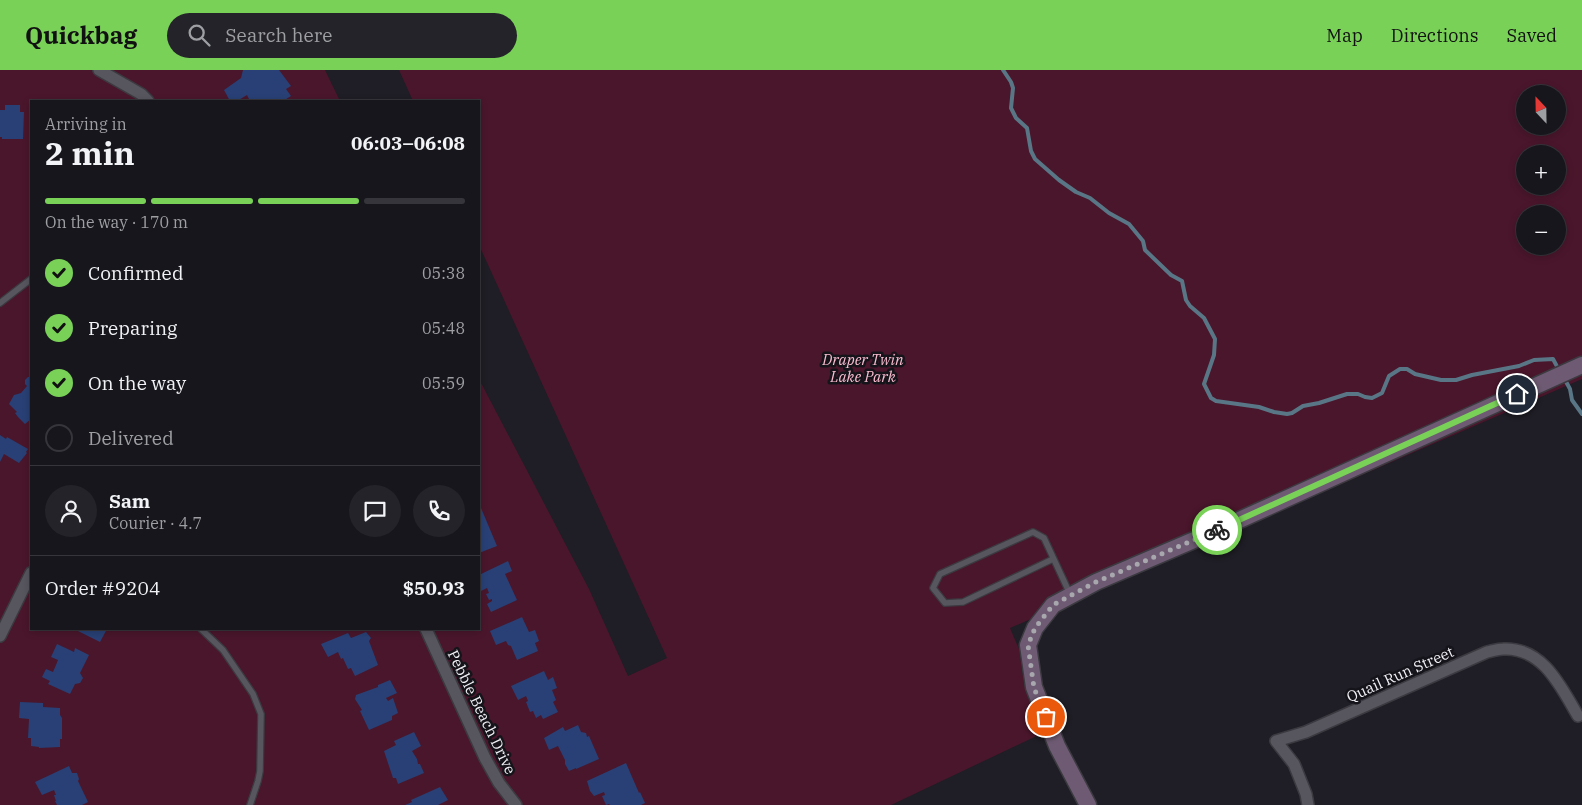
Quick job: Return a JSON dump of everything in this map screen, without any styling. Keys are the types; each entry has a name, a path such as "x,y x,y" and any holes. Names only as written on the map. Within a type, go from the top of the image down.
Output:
{"street":[{"path":"99,70 141,94 147,100"},
{"path":"1088,805 1058,746 1034,688 1028,645 1035,628 1053,605 1096,582 1215,531 1582,365"},
{"path":"0,636 30,575"},
{"name":"Pebble Beach Drive","path":"426,630 485,758 499,783 516,805"},
{"name":"Quail Run Street","path":"1308,805 1306,794 1294,764 1276,741 1306,732 1487,652 1503,649 1524,652 1545,665 1557,679 1578,716"}],"lane":[{"path":"0,303 30,280"},
{"path":"1053,560 963,602 945,602 933,588 940,574 1033,532 1044,538 1071,595"},
{"path":"202,630 223,650 253,694 261,714 260,771 250,805"}],"green space":[{"name":"Draper Twin Lake Park","path":"0,70 325,70 340,100 30,100 30,630 480,630 480,381 589,589 628,676 667,658 480,247 480,100 413,100 399,70 1582,70 1582,379 1010,628 1019,649 1024,684 1047,731 891,805 0,805"}],"building":[{"path":"243,70 279,70 291,86 286,89 291,96 285,100 250,100 247,95 239,100 229,100 224,90 241,78"},
{"path":"5,105 20,105 20,112 24,112 23,139 2,139 0,137 0,110 5,110"},
{"path":"30,377 30,420 25,424 9,404 14,395 21,393 27,386 25,380"},
{"path":"0,435 28,449 19,463 4,454 0,462"},
{"path":"480,508 497,546 480,553"},
{"path":"508,561 512,571 505,574 517,600 491,612 487,604 492,599 489,600 486,594 489,593 487,588 480,592 480,575"},
{"path":"522,617 529,632 535,630 539,641 535,643 538,651 517,660 511,646 506,641 496,645 490,631"},
{"path":"76,630 106,630 100,642"},
{"path":"366,632 371,638 369,641 378,665 355,676 351,668 348,669 338,652 328,657 321,644 348,633 351,638"},
{"path":"57,644 74,652 75,648 89,655 80,673 83,678 80,683 75,684 70,694 48,684 50,681 42,677 46,669 53,672 58,660 51,657"},
{"path":"544,671 548,680 553,677 557,688 552,690 556,700 553,702 558,712 543,719 541,715 536,718 533,711 530,712 526,696 518,700 511,686"},
{"path":"390,680 397,693 386,698 388,701 393,698 398,713 392,716 392,720 369,730 360,711 362,710 355,699 356,695 378,687 378,685"},
{"path":"20,702 43,703 43,707 60,708 62,739 60,739 60,747 39,748 31,746 31,738 28,738 29,719 19,718"},
{"path":"578,725 581,732 586,733 587,737 589,736 599,759 569,771 558,746 549,750 544,738 563,727 565,731"},
{"path":"414,732 421,746 412,751 424,773 398,784 396,778 393,778 384,751 396,745 394,741"},
{"path":"626,763 645,803 641,805 606,805 602,796 605,795 604,792 594,796 590,791 587,781"},
{"path":"69,766 72,773 77,773 78,781 88,802 82,805 57,805 54,790 42,795 35,782"},
{"path":"440,787 448,800 438,805 405,805 412,802 411,800"}],"waterway":[{"path":"1003,70 1013,88 1011,108 1016,118 1027,128 1031,151 1035,159 1076,192 1090,198 1109,213 1129,224 1143,241 1145,250 1171,275 1182,281 1186,300 1204,318 1215,339 1214,355 1204,384 1211,398 1216,401 1259,407 1287,414 1303,406 1347,394 1358,394 1372,398 1382,393 1389,376 1400,369 1407,369 1415,374 1441,380 1456,380 1519,366 1534,360 1553,359 1560,372"},
{"path":"1564,378 1570,389 1572,400 1582,414"}],"way so far":[{"path":"1046,717 1034,688 1028,645 1035,628 1053,605 1096,582 1217,530"}],"route":[{"path":"1217,530 1517,394"}]}
